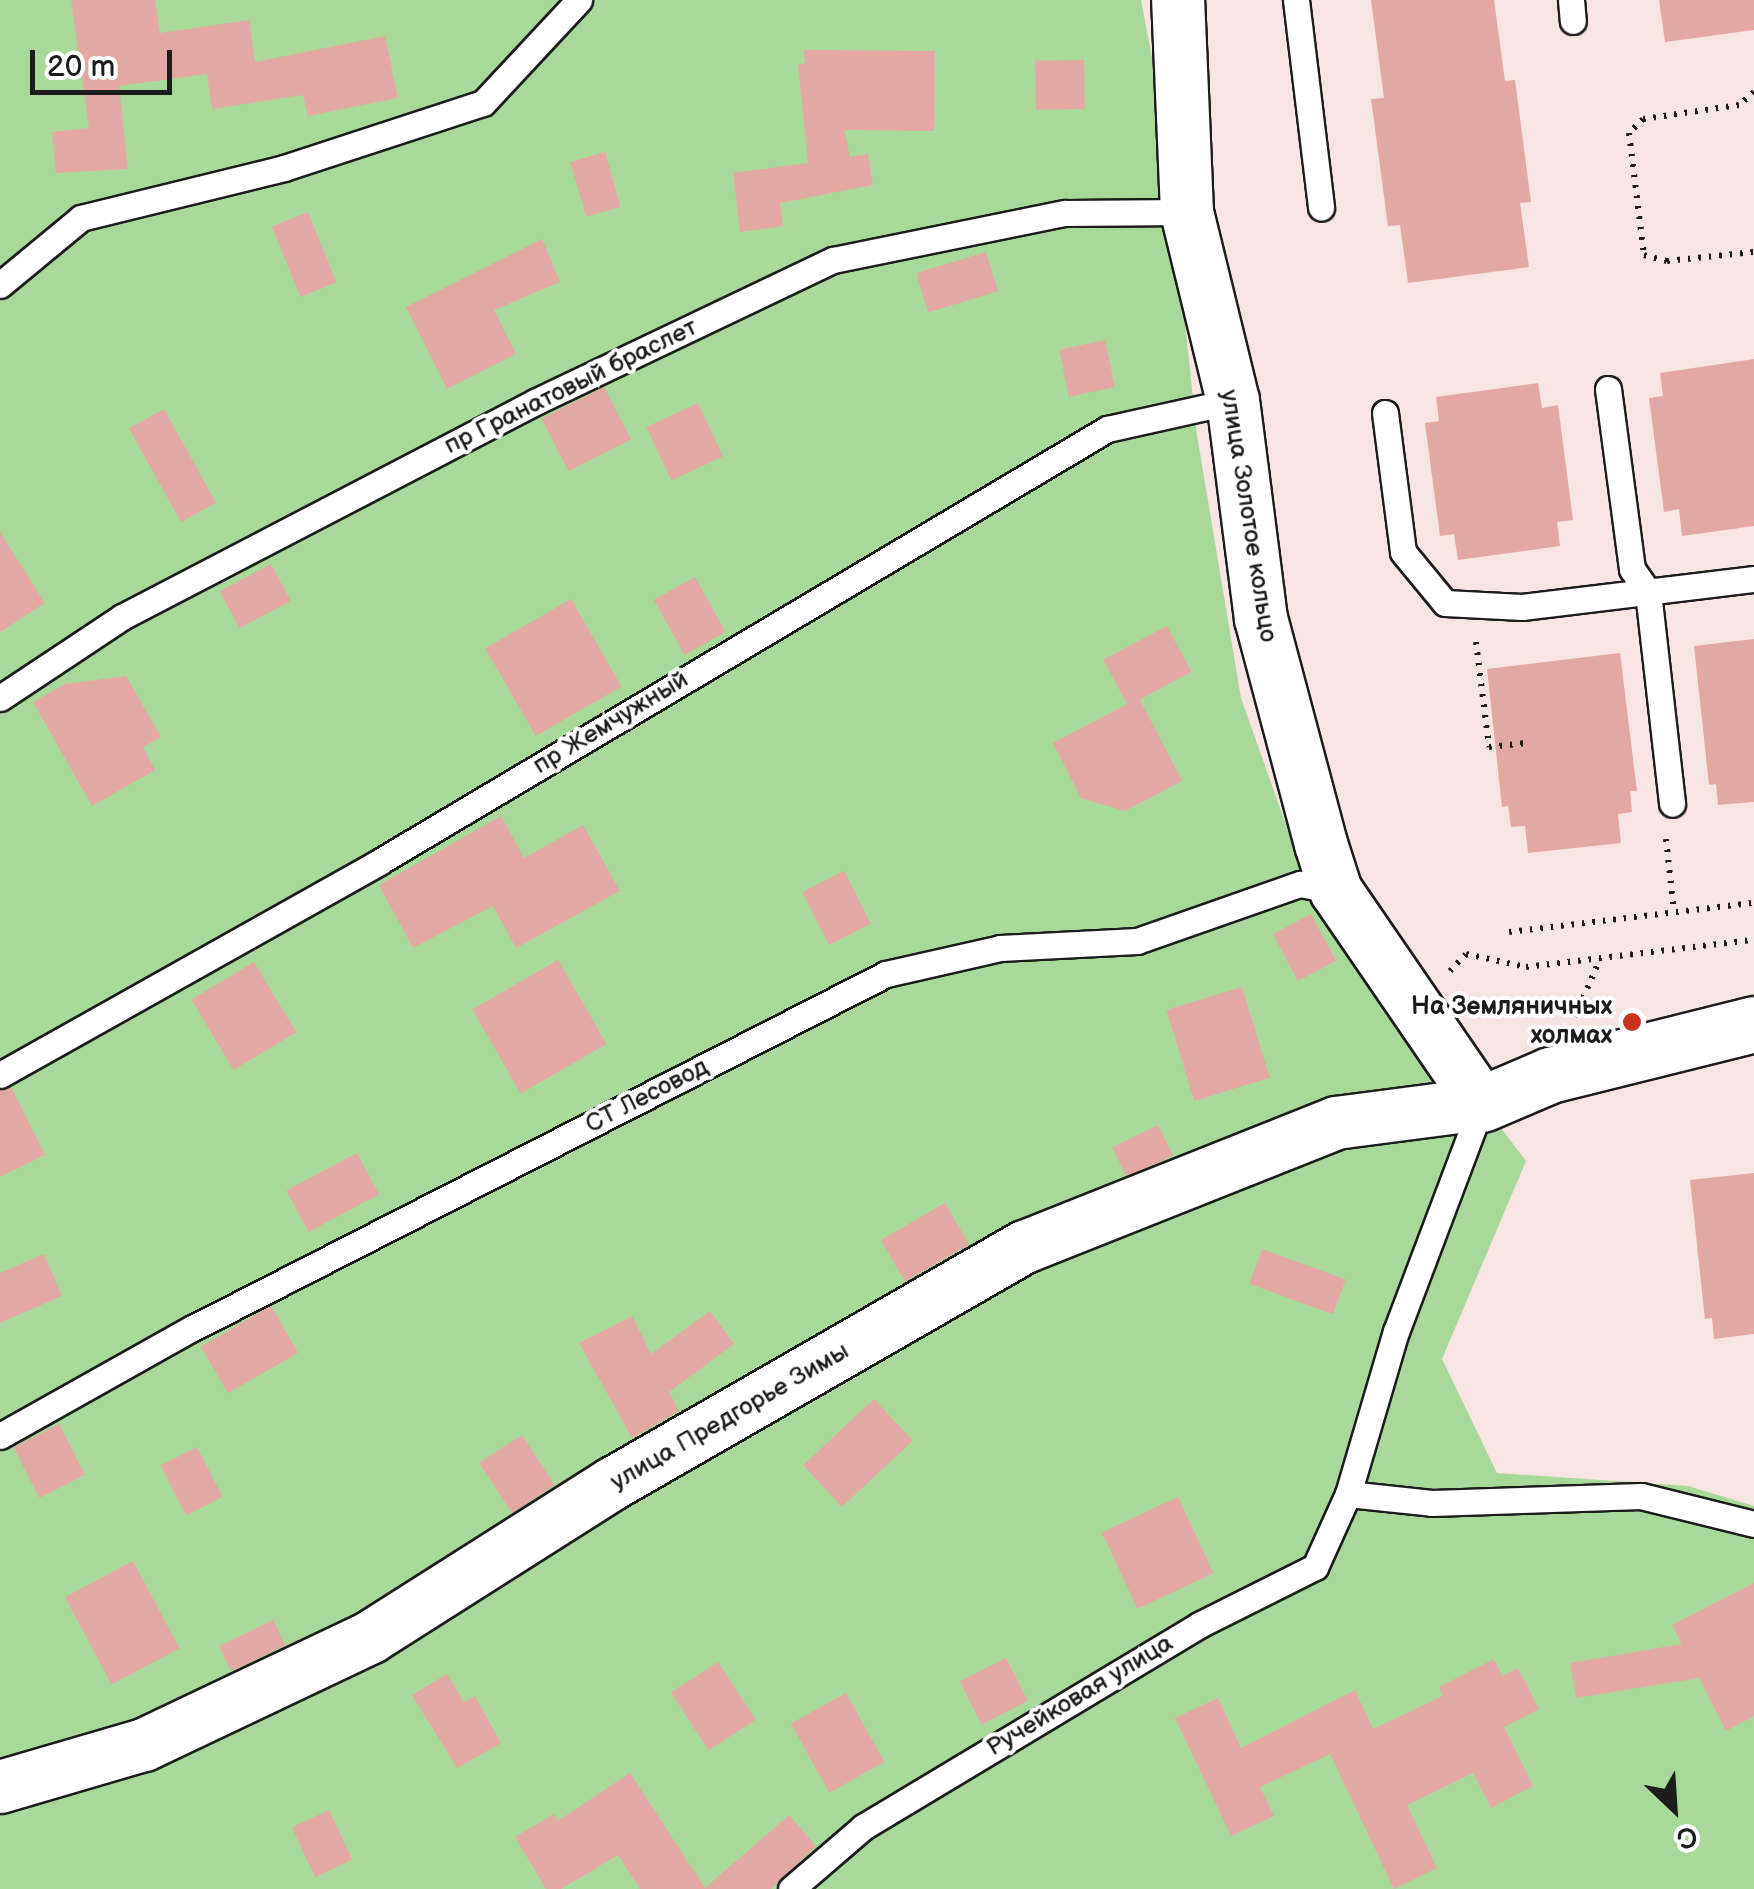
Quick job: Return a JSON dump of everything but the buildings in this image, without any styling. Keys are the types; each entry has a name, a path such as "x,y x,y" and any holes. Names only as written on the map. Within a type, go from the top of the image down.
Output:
{"street":[{"name":"улица Золотое кольцо","path":"1178,0 1187,212 1233,401 1261,619 1336,891 1482,1104"},
{"path":"1482,1104 1550,1075 1754,1024"},
{"name":"улица Предгорье Зимы","path":"0,1787 144,1745 371,1638 614,1483 1025,1247 1336,1123 1482,1104"}],"lane":[{"path":"0,285 81,218 284,168 483,103 579,0"},
{"path":"1296,0 1321,208"},
{"name":"пр Гранатовый браслет","path":"0,698 122,617 535,402 833,260 1066,213 1187,212"},
{"path":"1608,389 1632,570 1648,592 1672,804"},
{"name":"пр Жемчужный","path":"0,1075 379,862 1107,429 1233,401"},
{"path":"1385,412 1404,552 1445,604 1522,607 1754,580"},
{"name":"СТ Лесовод","path":"0,1436 191,1329 886,974 1000,948 1136,941 1300,884 1336,891"},
{"name":"Ручейковая улица","path":"791,1889 863,1828 1198,1624 1315,1567 1348,1494 1396,1331 1482,1104"},
{"path":"1348,1494 1432,1503 1641,1496 1754,1524"}],"path":[{"path":"1754,92 1739,105 1643,119 1629,133 1644,255 1667,261 1754,252"},
{"path":"1476,640 1489,747 1528,743"},
{"path":"1672,804 1664,825 1674,912"},
{"path":"1509,932 1754,903"},
{"path":"1416,1008 1466,954 1526,966 1754,940"}],"green space":[{"path":"0,0 1141,0 1162,110 1197,435 1241,698 1313,901 1438,1045 1526,1161 1442,1359 1497,1473 1688,1486 1754,1506 1754,1889 0,1889"}],"place":[{"name":"На Земляничных холмах","path":"1632,1022"}]}
